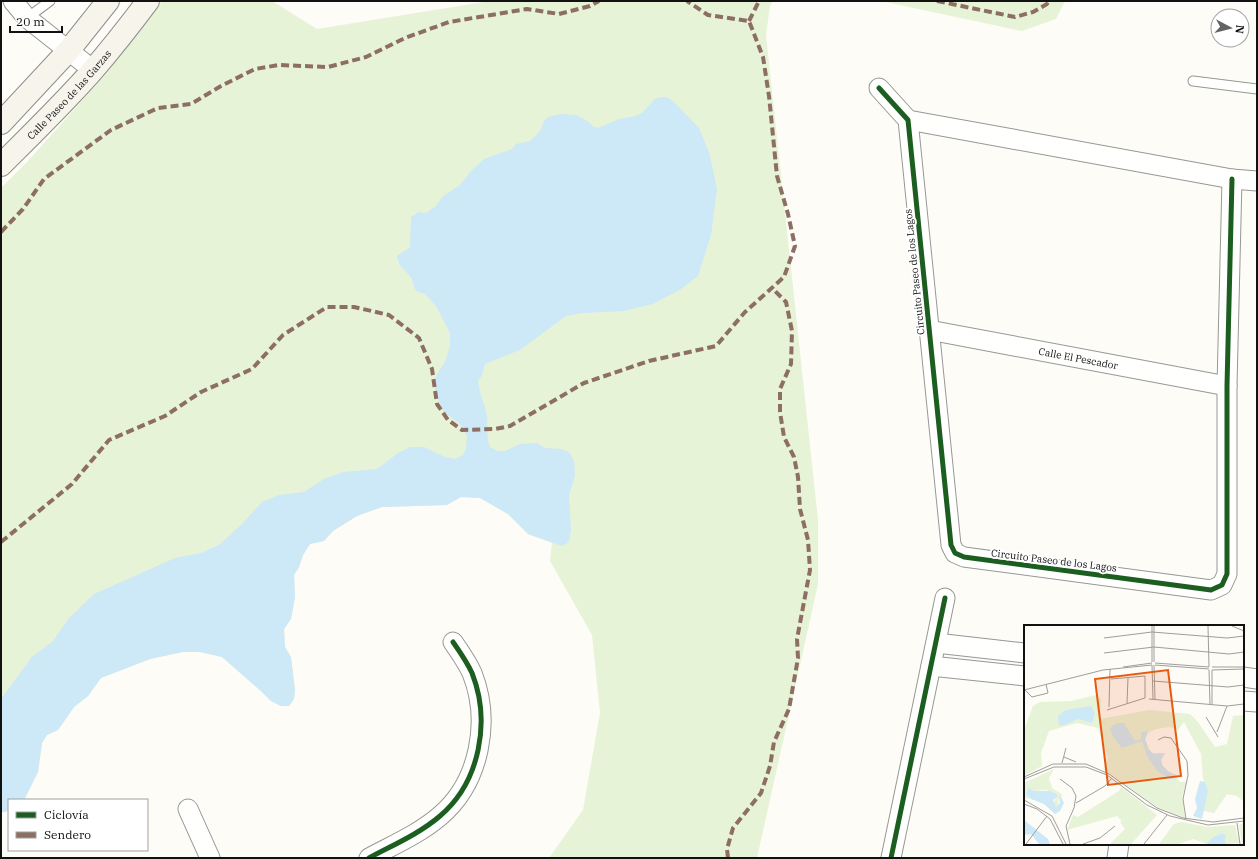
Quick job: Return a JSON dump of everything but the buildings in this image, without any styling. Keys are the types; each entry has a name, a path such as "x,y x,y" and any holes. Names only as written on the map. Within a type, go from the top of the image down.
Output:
{"street":[{"path":"12,1 27,18 93,70"},
{"path":"1,123 69,50 108,1"},
{"name":"Calle Paseo de las Garzas","path":"1,165 61,105 93,70 148,1"},
{"path":"879,88 908,120 1232,179 1257,181"},
{"name":"Circuito Paseo de los Lagos","path":"908,120 951,545 955,553 964,557 1211,590 1222,585 1227,574 1227,386 1232,179"},
{"name":"Calle El Pescador","path":"929,330 1227,386"},
{"path":"890,858 932,666 945,598"},
{"path":"369,858 410,836 440,816 456,798 467,781 476,761 482,718 479,695 472,672 454,642"},
{"path":"936,643 1024,653"},
{"path":"932,666 1024,676"},
{"path":"1244,677 1257,679"},
{"path":"1244,701 1257,702"},
{"path":"188,809 210,858"},
{"path":"1116,858 1120,845"}],"lane":[{"path":"27,18 50,1"},
{"path":"1193,81 1257,89"}],"green space":[{"path":"162,1 272,1 317,29 490,1 773,1 770,6 766,35 818,520 818,584 757,858 549,858 583,810 600,713 592,635 550,561 552,543 528,534 508,514 480,498 461,497 447,505 382,507 357,516 333,531 324,541 310,544 294,575 295,597 291,619 284,629 285,647 291,657 295,690 294,699 289,706 281,706 271,701 222,657 200,652 183,652 150,659 101,678 88,696 74,707 58,730 47,735 42,743 38,772 24,799 8,799 8,810 1,812 1,188 28,161 105,75"},
{"path":"881,1 1065,1 1056,19 1022,31"}],"water":[{"path":"667,97 674,102 699,128 709,152 717,189 711,235 698,276 681,289 653,304 624,311 583,313 566,316 520,350 485,364 481,378 478,380 487,416 490,447 498,451 505,451 520,444 537,443 545,448 561,449 569,452 574,461 575,476 569,495 571,530 569,542 562,546 528,534 508,514 480,498 461,497 447,505 382,507 357,516 333,531 324,541 310,544 294,575 295,597 291,619 284,629 285,647 291,657 295,690 294,699 289,706 281,706 271,701 222,657 200,652 183,652 150,659 101,678 88,696 74,707 58,730 47,735 42,743 38,772 24,799 8,799 8,810 1,812 1,699 32,657 53,641 69,618 94,594 175,558 201,553 219,545 243,523 262,502 279,495 304,492 324,479 343,472 377,469 398,453 410,447 424,447 445,457 455,459 463,455 466,448 467,436 460,424 444,412 437,397 434,384 437,374 445,362 450,345 450,333 436,306 425,294 416,291 412,279 398,261 397,256 410,247 411,217 419,212 426,213 436,206 442,197 460,185 471,171 484,159 512,149 516,144 530,141 540,131 544,121 548,117 561,114 576,115 589,122 592,126 598,128 619,119 636,116 642,113 655,99"}],"marked path":[{"path":"1,232 23,209 44,179 111,130 158,108 191,104 221,86 255,69 279,65 328,67 366,57 405,38 449,22 527,9 559,14 590,6 599,1"},
{"path":"1,542 72,484 109,440 165,416 201,392 252,369 283,335 327,307 354,307 389,315 419,338 432,369 437,404 448,420 462,430 495,429 510,426 584,383 649,361 716,346 745,312 784,277 795,246 777,176 769,96 763,57 749,21 708,15 687,1"},
{"path":"749,21 759,1"},
{"path":"937,1 1015,17 1033,12 1047,4 1049,1"},
{"path":"728,858 727,849 733,828 761,793 770,766 774,742 789,709 798,658 797,639 810,570 808,540 800,509 798,477 794,457 784,437 780,412 780,389 791,364 792,331 786,302 772,288"}],"cycle path":[{"path":"879,88 908,120 951,545 955,553 964,557 1211,590 1222,585 1227,574 1227,386 1232,179"},
{"path":"891,858 945,598"},
{"path":"369,858 415,834 440,816 454,802 465,786 473,768 481,730 481,711 478,692 472,673 453,642"}]}
